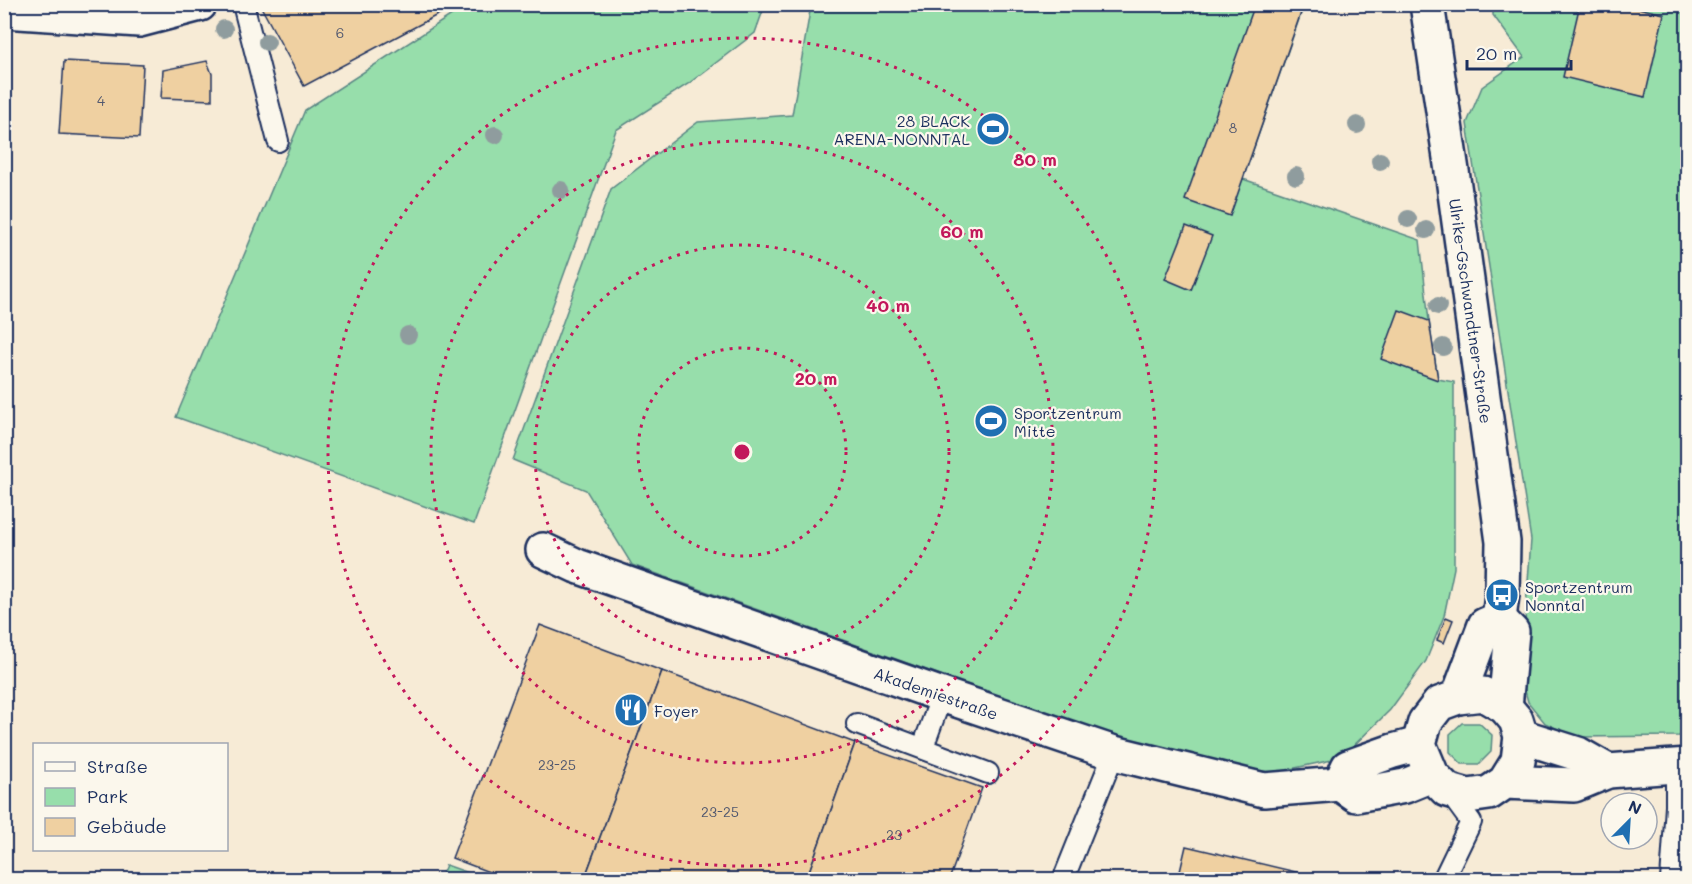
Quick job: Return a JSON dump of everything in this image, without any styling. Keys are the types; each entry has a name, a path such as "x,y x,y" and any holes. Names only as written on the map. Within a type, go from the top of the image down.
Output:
{"street":[{"path":"4,11 139,20 200,4"},
{"name":"Ulrike-Gschwandtner-Straße","path":"1427,4 1454,182 1503,542 1502,596 1499,619"},
{"name":"Akademiestraße","path":"543,550 577,566 1114,753 1264,790 1340,784 1356,795 1405,786 1439,783"},
{"path":"1458,697 1485,626 1499,619 1512,632 1505,707"},
{"path":"1483,694 1505,707 1516,720 1521,736 1518,761 1505,782 1489,793 1468,796 1439,783 1419,744 1425,722 1439,704 1458,697 1483,694"},
{"path":"1521,736 1578,754 1608,771"},
{"path":"1340,784 1348,767 1419,744"},
{"path":"1505,782 1574,785 1608,771 1682,765"}],"lane":[{"path":"243,4 278,141"},
{"path":"922,747 942,695"},
{"path":"857,724 988,773"},
{"path":"1063,879 1114,753"},
{"path":"1671,879 1676,806 1682,765"},
{"path":"1439,783 1471,822 1443,879"}],"green space":[{"path":"1511,4 1687,5 1687,734 1679,736 1575,737 1545,723 1528,702 1521,676 1531,540 1467,123 1482,87 1524,57 1493,15 1493,10"},
{"path":"467,5 765,5 755,33 688,84 616,130 474,524 176,417 305,110"},
{"name":"Sportzentrum Mitte","path":"811,5 1304,5 1243,179 1420,240 1438,379 1454,382 1454,568 1444,616 1426,661 1390,710 1341,758 1272,773 1225,766 1120,739 632,565 586,490 513,460 611,189 698,122 792,115"},
{"path":"1462,723 1479,723 1492,735 1491,752 1479,764 1462,764 1450,752 1450,734"},
{"path":"446,865 486,879 440,879"}],"building":[{"path":"261,4 458,4 304,86"},
{"path":"1255,4 1304,4 1230,216 1185,200"},
{"path":"1580,4 1621,4 1664,14 1645,97 1563,77"},
{"path":"4,56 7,56 4,101"},
{"path":"64,61 143,65 139,138 59,134"},
{"path":"207,61 212,74 212,100 161,98 163,70"},
{"path":"1186,226 1212,236 1191,290 1165,279"},
{"path":"1399,310 1429,321 1438,380 1381,359"},
{"path":"1446,617 1453,620 1444,643 1437,640"},
{"path":"540,625 662,671 584,880 510,880 452,858"},
{"path":"662,671 855,743 806,880 584,880"},
{"path":"855,743 982,788 949,880 806,880"},
{"path":"1186,846 1317,877 1316,880 1178,880"}],"place":[{"name":"28 BLACK ARENA-NONNTAL","path":"993,129"},
{"name":"Sportzentrum Mitte","path":"991,421"},
{"name":"Sportzentrum Nonntal","path":"1502,595"},
{"name":"Foyer","path":"631,710"}]}
